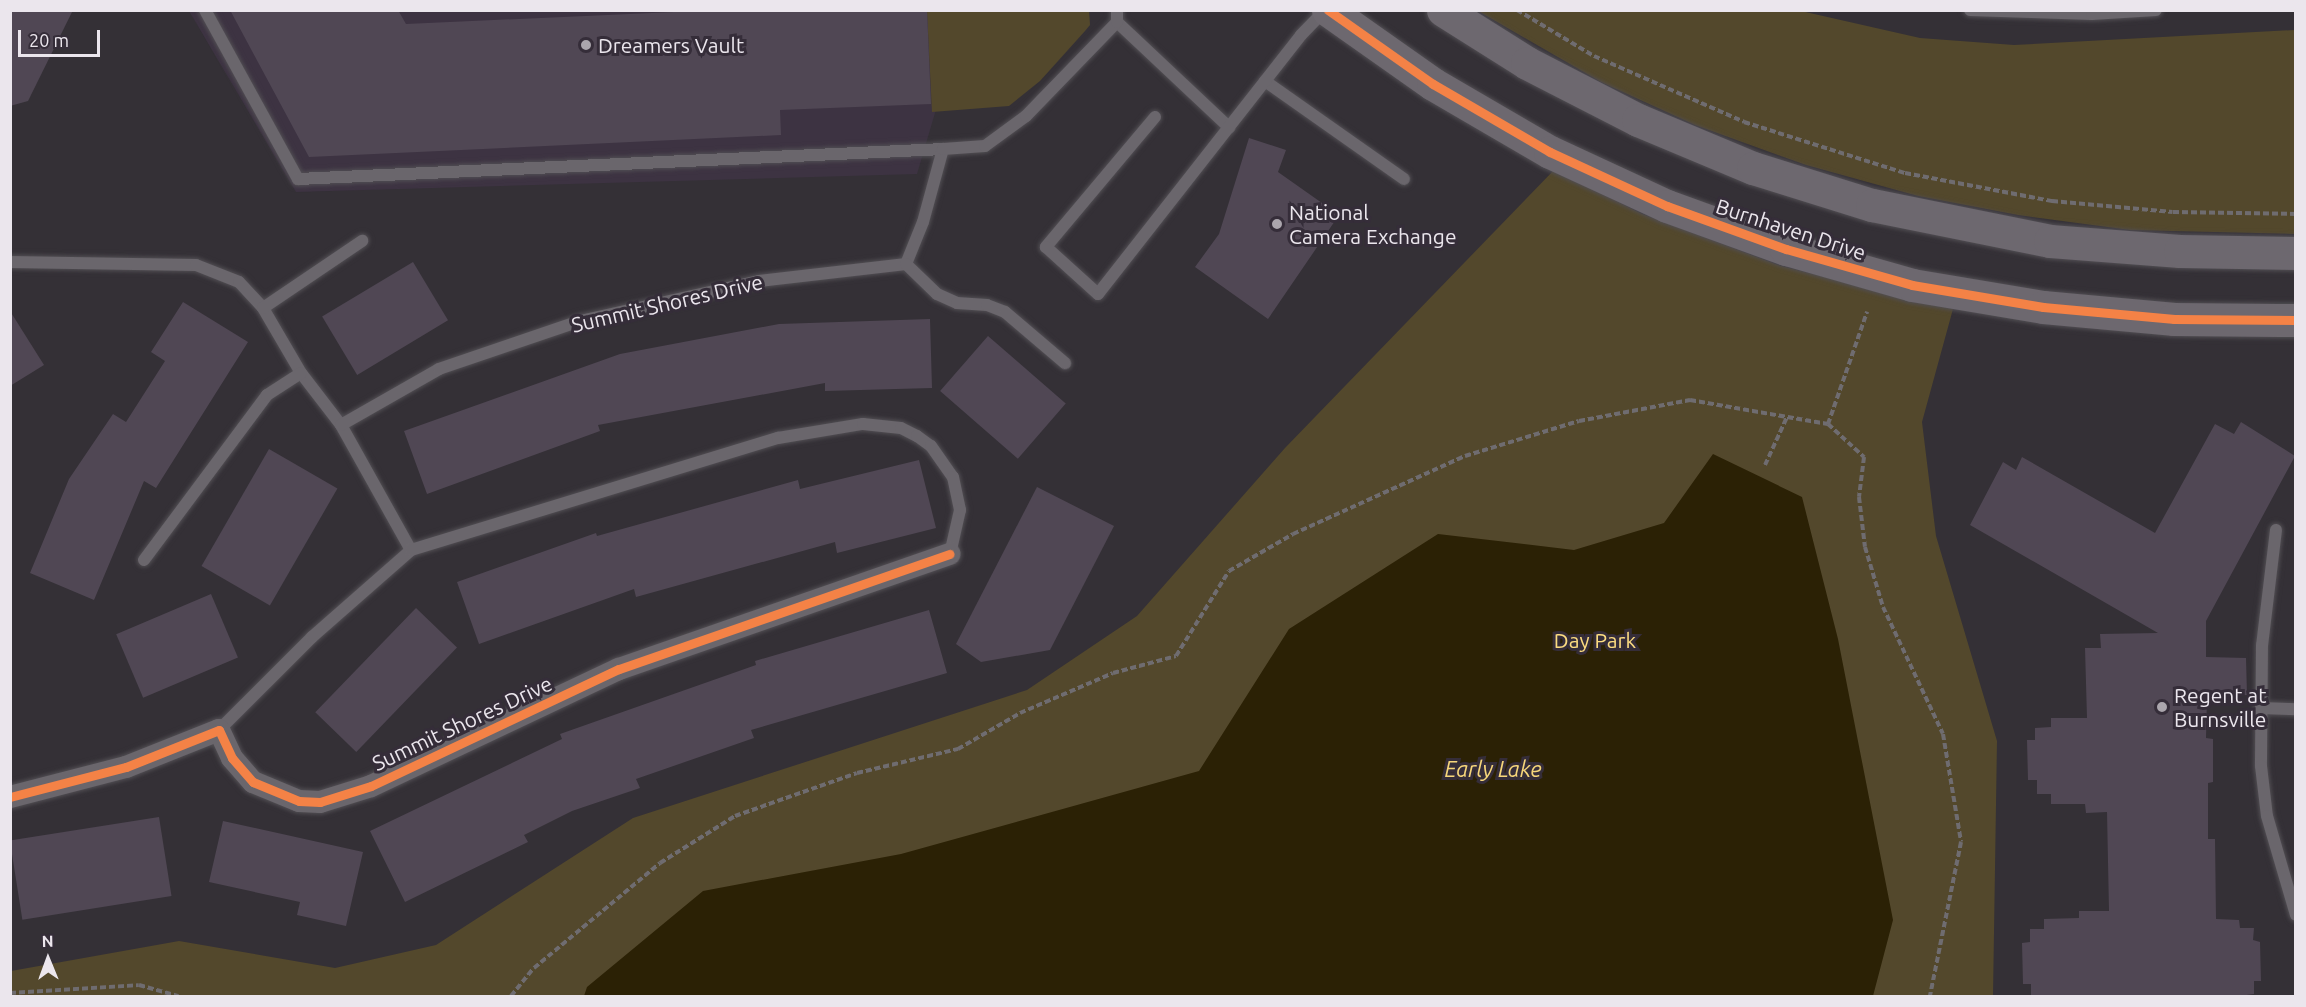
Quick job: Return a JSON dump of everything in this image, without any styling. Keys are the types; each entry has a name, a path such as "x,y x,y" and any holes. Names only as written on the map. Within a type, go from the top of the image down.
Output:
{"street":[{"name":"Burnhaven Drive","path":"1327,10 1434,84 1550,152 1667,206 1786,249 1912,285 2043,307 2174,319 2295,320"},
{"path":"1443,10 1545,73 1638,120 1753,168 1872,205 2050,241 2158,250 2295,253"},
{"name":"Summit Shores Drive","path":"10,797 126,767 219,730 231,758 254,782 300,801 320,802 371,786 619,669 950,554"}],"lane":[{"path":"205,10 298,179 985,146 1026,116 1117,16 1229,127"},
{"path":"1155,117 1046,247 1098,294 1265,81 1327,10"},
{"path":"1970,10 2081,14 2156,10"},
{"path":"1265,81 1404,179"},
{"path":"943,149 923,222 906,264 937,294 957,303 987,305 1005,312 1065,363"},
{"path":"263,308 362,241"},
{"path":"10,262 196,265 238,282 263,308 300,373 341,425 411,549"},
{"name":"Summit Shores Drive","path":"341,425 439,369 580,321 759,281 906,264"},
{"path":"144,560 267,395 300,373"},
{"name":"Summit Shores Drive","path":"219,730 312,637 411,549 778,438 863,423 901,428 930,446 953,477 960,510 950,554"},
{"path":"2276,530 2262,645 2261,708 2268,816 2295,915"},
{"path":"2261,708 2295,709"}],"path":[{"path":"1517,10 1594,56 1744,122 1905,173 2052,201 2173,212 2295,214"},
{"path":"1828,424 1867,312"},
{"path":"511,996 534,968 660,863 735,816 857,773 958,749 1020,713 1113,673 1176,656 1229,571 1293,534 1465,456 1579,421 1690,400 1828,424 1864,457 1859,497 1865,547 1883,607 1943,734 1961,842 1930,996"},
{"path":"1765,465 1787,417"},
{"path":"10,993 139,986 178,996"}],"shaded area":[{"path":"189,11 965,11 917,174 296,192"}],"green space":[{"path":"1089,10 1090,25 1085,31 1040,81 1009,106 932,112 927,11"},
{"path":"1478,11 1801,11 1920,38 2014,45 2295,30 2295,234 2130,230 2018,215 1918,196 1806,165 1695,125 1601,82"},
{"name":"Day Park","path":"1554,170 1642,214 1781,266 1953,309 1922,422 1936,536 1997,741 1993,996 11,996 11,971 179,941 335,968 436,945 633,818 1027,690 1137,616 1285,448"}],"water":[{"name":"Early Lake","path":"1713,454 1802,497 1838,639 1893,920 1873,996 584,996 587,987 703,891 901,854 1199,771 1289,629 1438,534 1574,550 1664,523"}],"building":[{"path":"10,10 73,10 28,101 10,106"},
{"path":"230,10 398,10 406,24 718,10 927,10 931,104 780,110 781,135 309,157"},
{"name":"National Camera Exchange","path":"1249,138 1286,150 1278,172 1339,215 1268,319 1195,267 1219,234"},
{"path":"413,262 448,320 357,375 322,317"},
{"path":"183,302 248,342 156,488 144,481 94,600 30,573 69,479 113,414 126,422 165,361 151,352"},
{"path":"10,311 44,365 10,386"},
{"path":"930,319 932,388 825,391 825,383 598,425 600,431 427,494 404,431 620,354 779,324"},
{"path":"988,336 1066,404 1018,459 940,391"},
{"name":"Regent at Burnsville","path":"2241,422 2295,456 2206,621 2206,657 2246,658 2247,695 2207,697 2206,738 2213,739 2213,782 2208,783 2208,839 2215,839 2216,919 2239,920 2240,928 2254,928 2253,940 2260,942 2261,981 2254,981 2254,994 2239,996 2031,996 2031,984 2023,984 2022,943 2030,942 2030,929 2044,929 2044,919 2079,918 2079,911 2109,911 2107,812 2086,813 2085,804 2051,804 2051,794 2037,794 2037,780 2028,780 2027,740 2035,740 2035,728 2051,727 2051,718 2087,718 2085,648 2101,648 2100,634 2158,633 1970,525 2003,462 2016,470 2022,457 2155,533 2215,424 2234,434"},
{"path":"269,449 337,488 270,605 202,566"},
{"path":"919,460 936,528 837,553 835,542 636,597 634,589 479,644 457,582 596,533 597,536 798,480 800,489"},
{"path":"1037,487 1114,526 1050,650 981,662 956,644"},
{"path":"211,594 238,658 143,698 116,634"},
{"path":"416,608 457,648 356,752 315,712"},
{"path":"929,610 947,673 751,730 754,738 636,779 640,788 572,811 524,835 528,842 405,902 370,831 562,739 560,734 756,665 755,661"},
{"path":"159,817 172,896 22,920 10,841"},
{"path":"223,821 363,852 346,926 297,915 300,902 209,882"}],"cycle path":[{"path":"1328,10 1433,84 1550,152 1667,206 1786,249 1912,285 2043,307 2174,319 2296,320"},
{"path":"10,797 126,767 219,730 232,758 253,782 299,801 320,802 371,786 619,669 950,554"}],"place":[{"name":"Dreamers Vault","path":"586,45"},
{"name":"National Camera Exchange","path":"1277,224"},
{"name":"Regent at Burnsville","path":"2162,707"}]}
